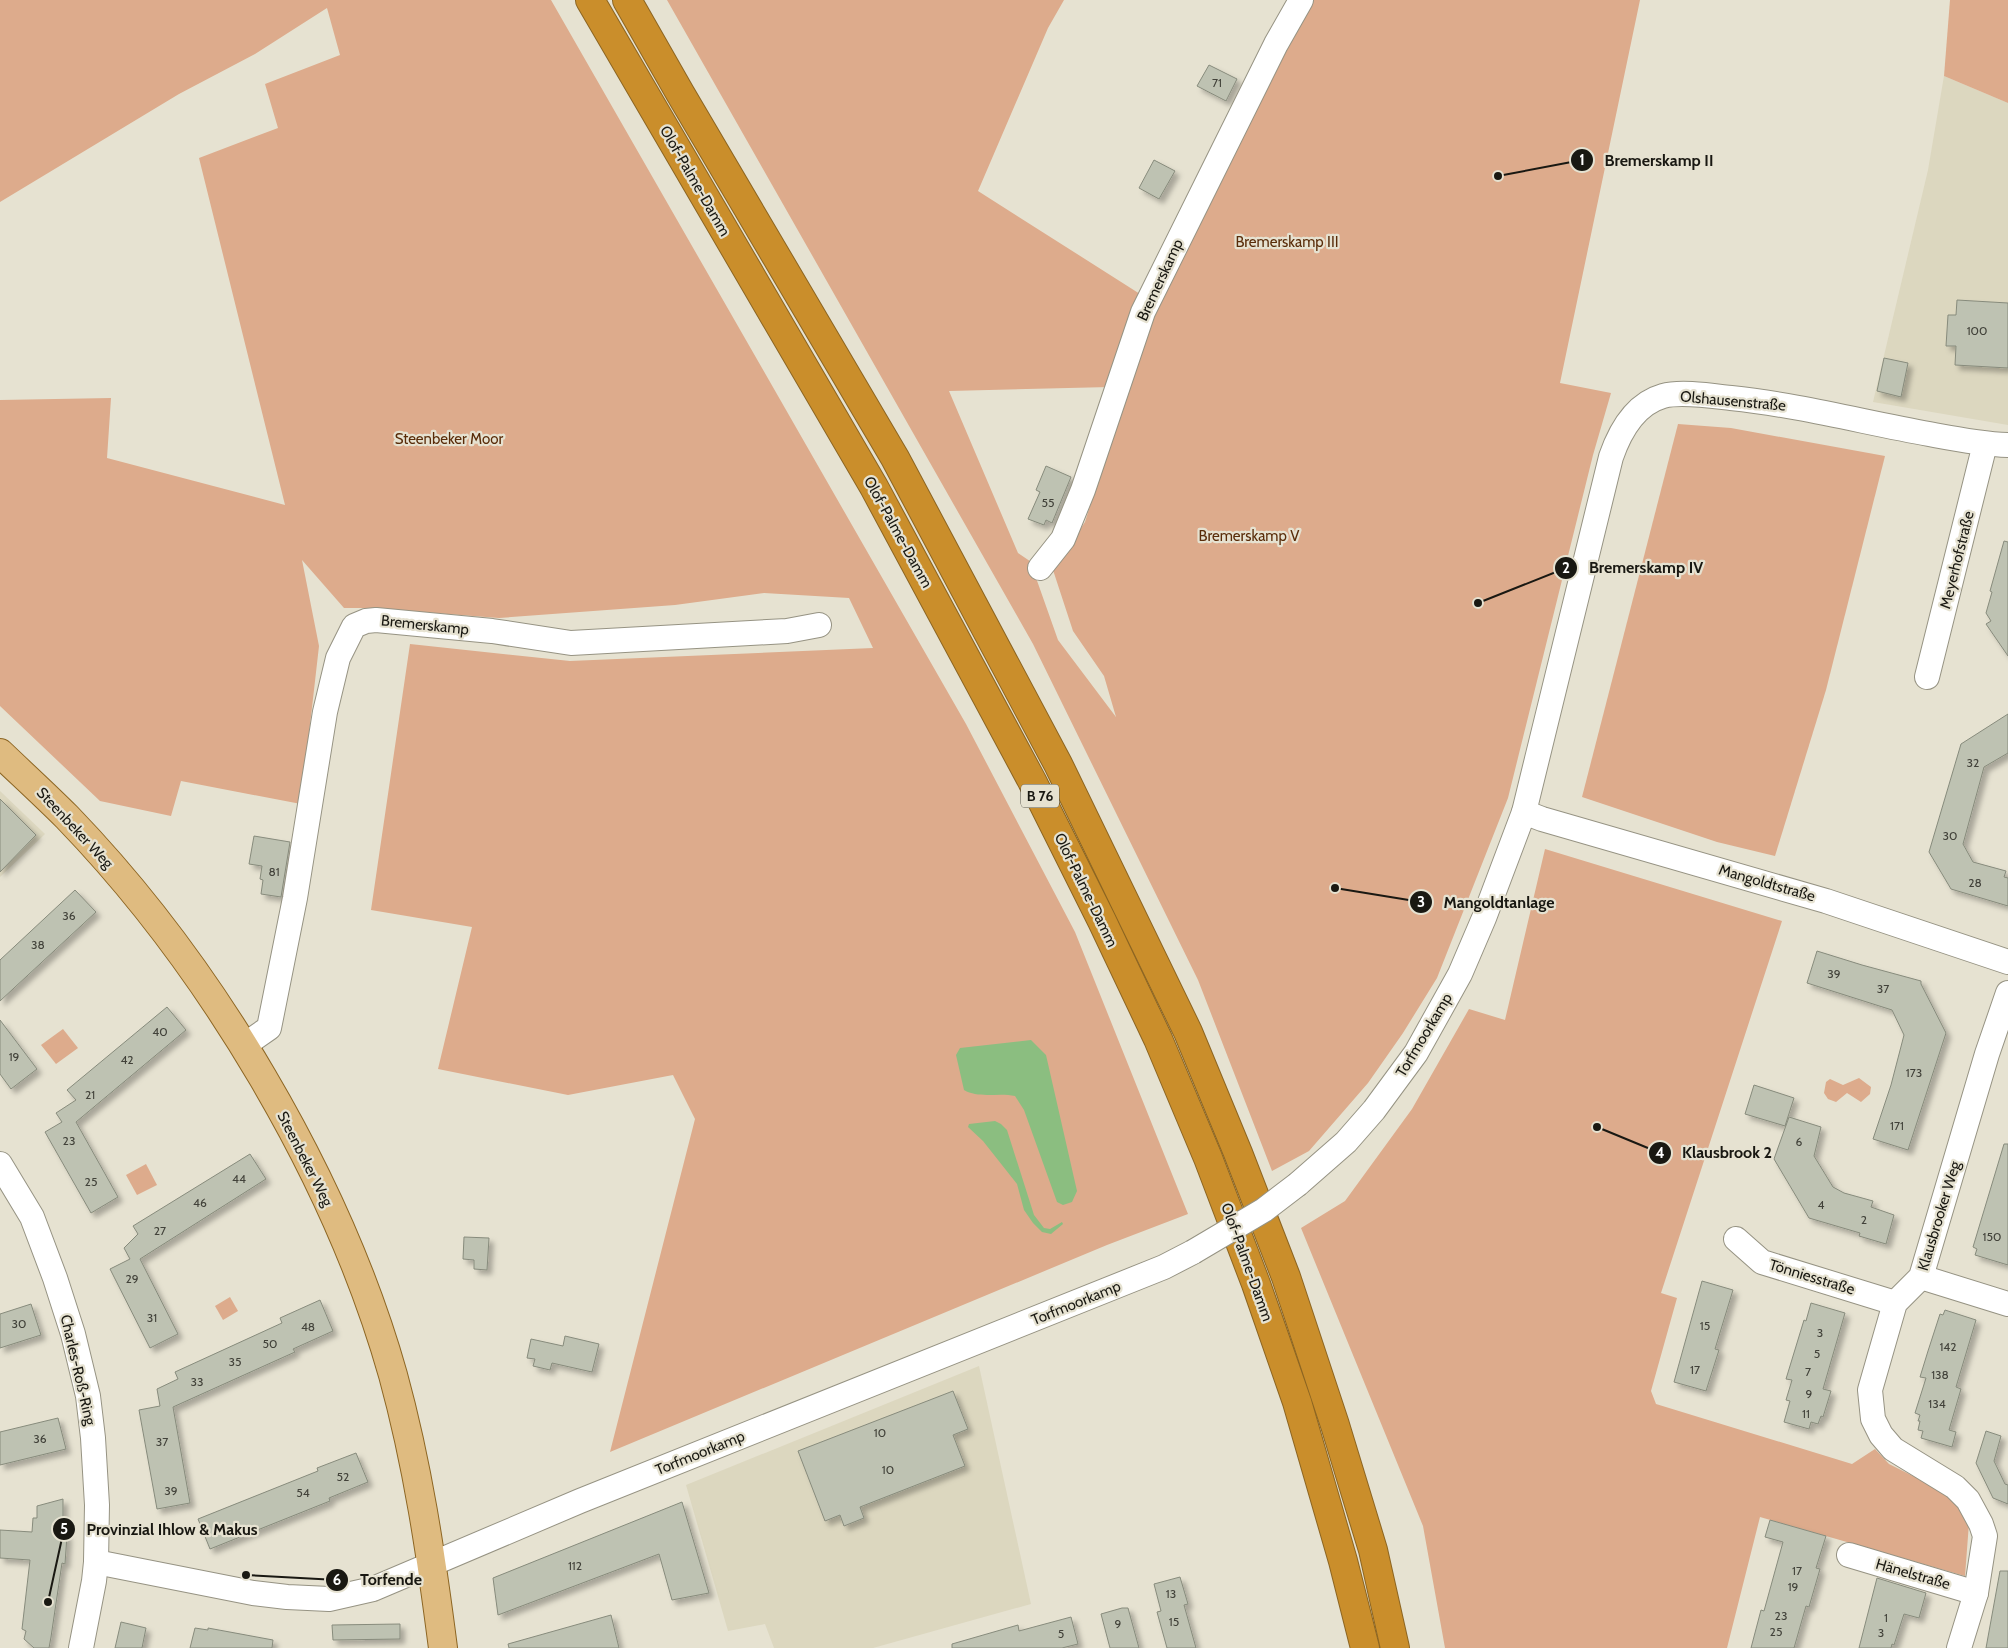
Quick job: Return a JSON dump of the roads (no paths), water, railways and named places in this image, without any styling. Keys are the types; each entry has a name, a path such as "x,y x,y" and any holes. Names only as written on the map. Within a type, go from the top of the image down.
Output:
{"highway":[{"name":"Olof-Palme-Damm","path":"590,0 874,488 1032,781 1158,1039 1204,1148 1256,1284 1297,1402 1365,1648"},
{"name":"Olof-Palme-Damm","path":"627,0 680,94 895,458 1058,764 1188,1032 1238,1153 1289,1286 1335,1425 1370,1541 1395,1648"}],"main road":[{"name":"Steenbeker Weg","path":"0,753 67,817 131,890 186,959 262,1075 329,1204 360,1276 399,1399 426,1522 443,1648"}],"street":[{"name":"Bremerskamp","path":"1040,568 1063,539 1143,312 1276,44 1301,0"},
{"name":"Olshausenstraße","path":"1524,812 1611,457 1619,434 1632,417 1644,406 1664,396 1696,395 1766,402 1997,444"},
{"name":"Meyerhofstraße","path":"1927,676 1997,444"},
{"name":"Bremerskamp","path":"243,1046 269,1028 300,870 325,712 338,658 354,626 366,621 376,620 492,631 571,643 787,630 819,624"},
{"name":"Mangoldtstraße","path":"1524,812 1542,819 1826,900 2008,962"},
{"name":"Torfmoorkamp","path":"96,1562 253,1593 287,1597 329,1599 373,1590 580,1501 1164,1267 1193,1252 1264,1210 1298,1184 1346,1142 1374,1110 1416,1053 1460,974 1484,918 1524,812"},
{"name":"Klausbrooker Weg","path":"1959,1648 1976,1593 1985,1536 1981,1524 1955,1487 1893,1450 1881,1435 1873,1419 1870,1390 1895,1303 1921,1277 1987,1054 2008,993"},
{"name":"Charles-Roß-Ring","path":"0,1164 32,1217 55,1278 73,1334 88,1396 93,1438 97,1505 96,1562 81,1648"},
{"name":"Tönniesstraße","path":"1736,1239 1762,1262 1895,1303"},
{"path":"1921,1277 2008,1304"},
{"name":"Hänelstraße","path":"1849,1555 1976,1593"}],"place":[{"name":"Bremerskamp II","path":"1498,176"},
{"name":"Bremerskamp IV","path":"1478,603"},
{"name":"Mangoldtanlage","path":"1335,888"},
{"name":"Klausbrook 2","path":"1597,1127"},
{"name":"Torfende","path":"246,1575"},
{"name":"Provinzial Ihlow & Makus","path":"48,1602"}],"park label":[{"name":"Bremerskamp III","path":"1287,242"},
{"name":"Steenbeker Moor","path":"449,439"},
{"name":"Bremerskamp V","path":"1249,536"}]}
